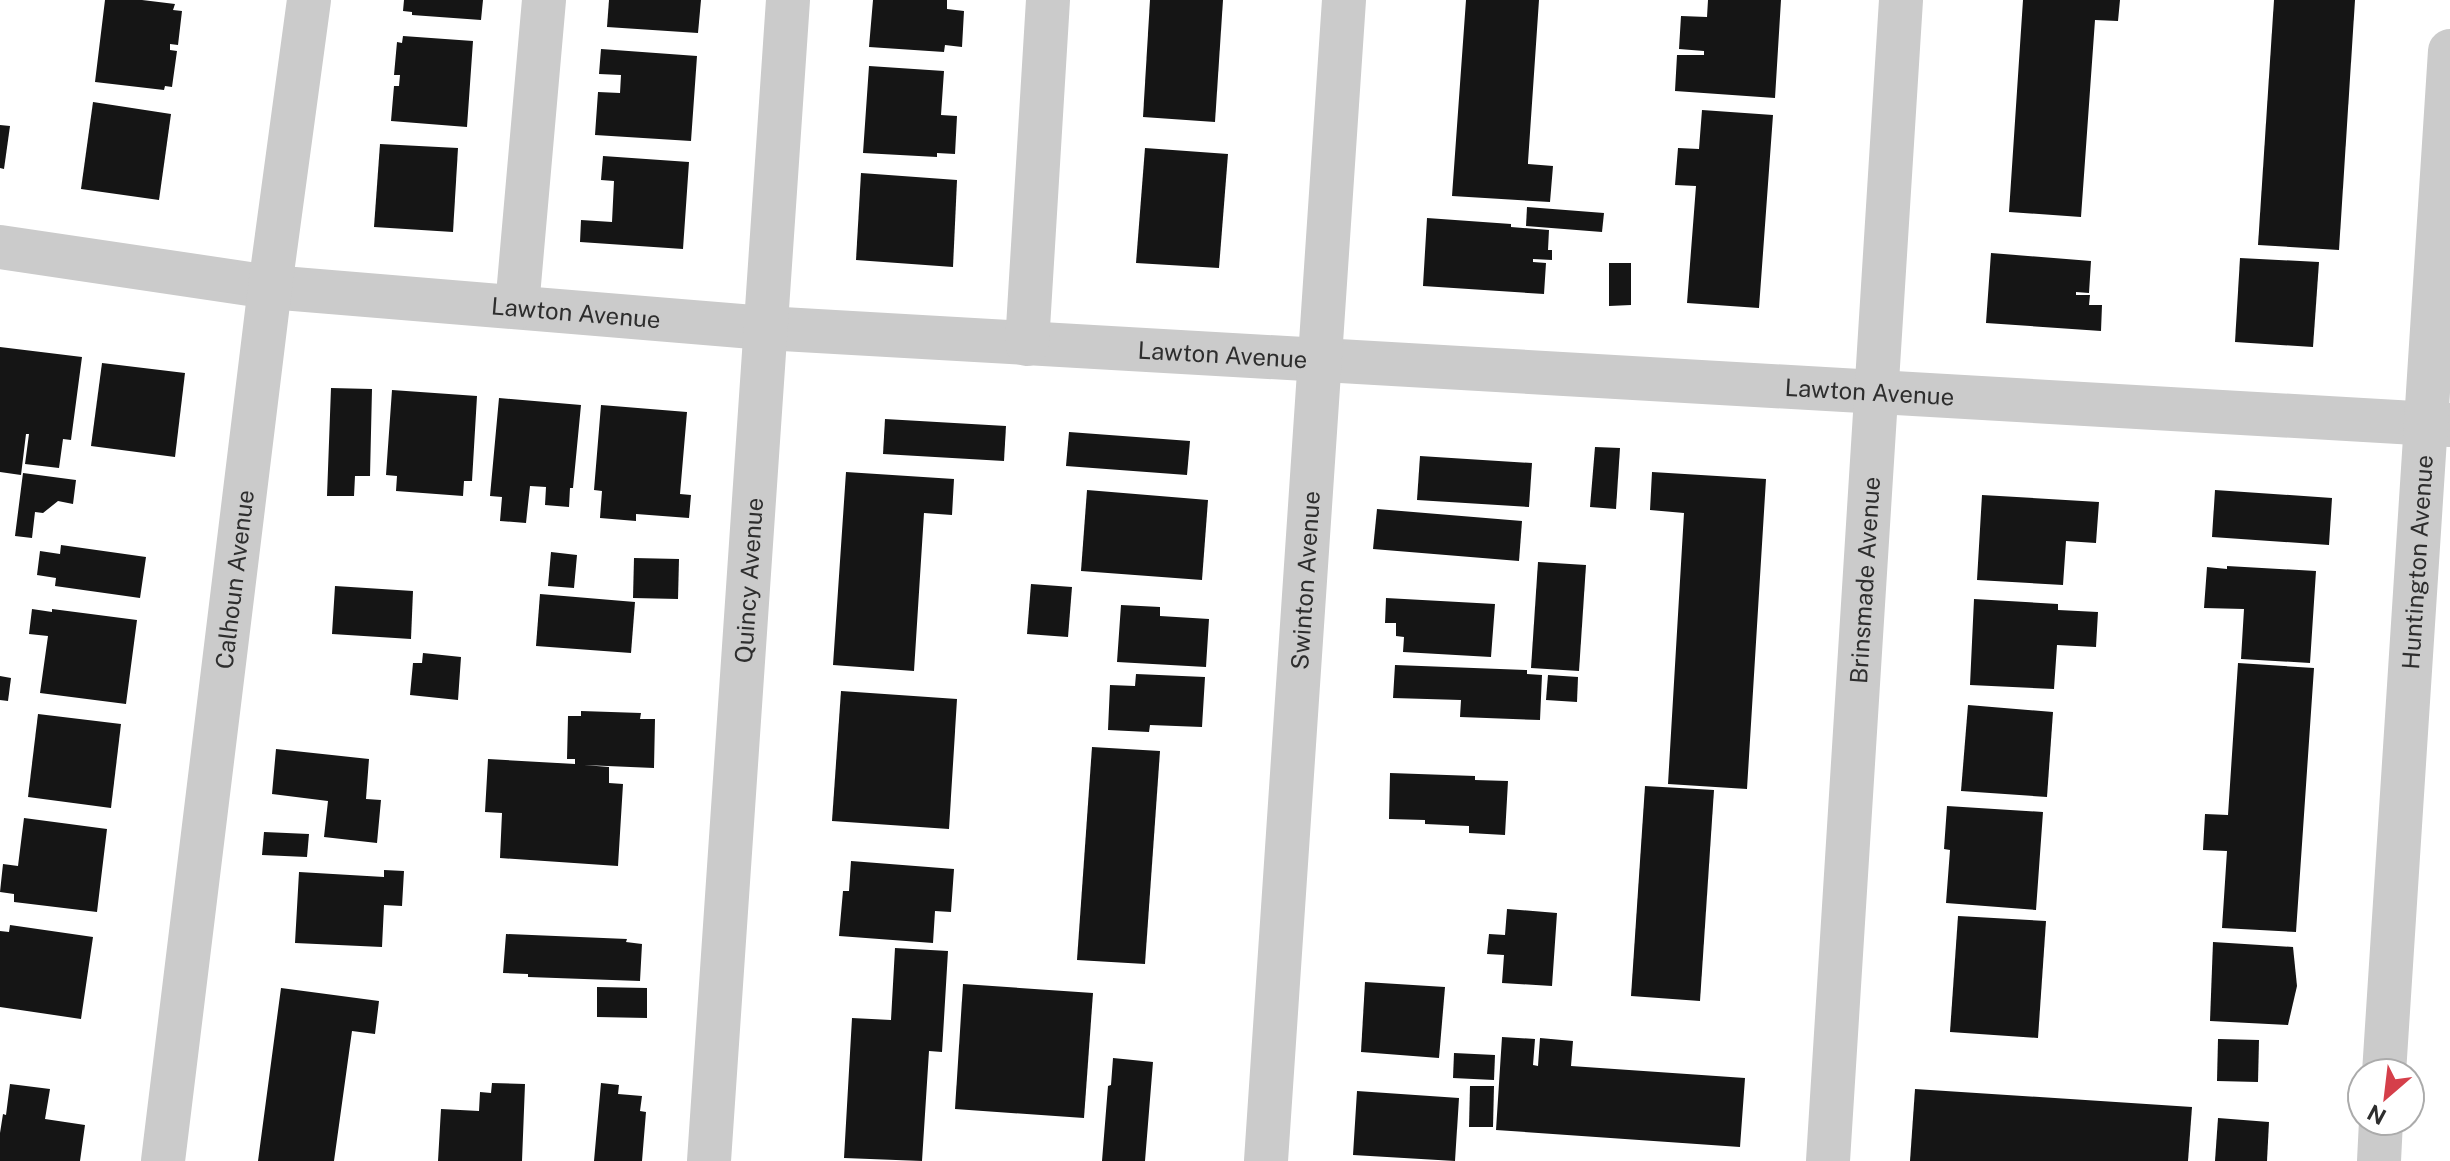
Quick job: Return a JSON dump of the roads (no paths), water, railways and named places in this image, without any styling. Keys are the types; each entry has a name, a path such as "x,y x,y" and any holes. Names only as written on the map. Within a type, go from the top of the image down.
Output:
{"street":[{"name":"Calhoun Avenue","path":"163,1161 270,287 309,0"},
{"path":"517,307 544,0"},
{"name":"Quincy Avenue","path":"709,1161 788,0"},
{"path":"1027,344 1048,0"},
{"name":"Swinton Avenue","path":"1266,1161 1344,0"},
{"name":"Brinsmade Avenue","path":"1828,1161 1901,0"},
{"name":"Huntington Avenue","path":"2385,1057 2438,425 2450,51"},
{"name":"Lawton Avenue","path":"0,247 270,287 765,328 2438,425"},
{"path":"2379,1161 2380,1137"}]}
